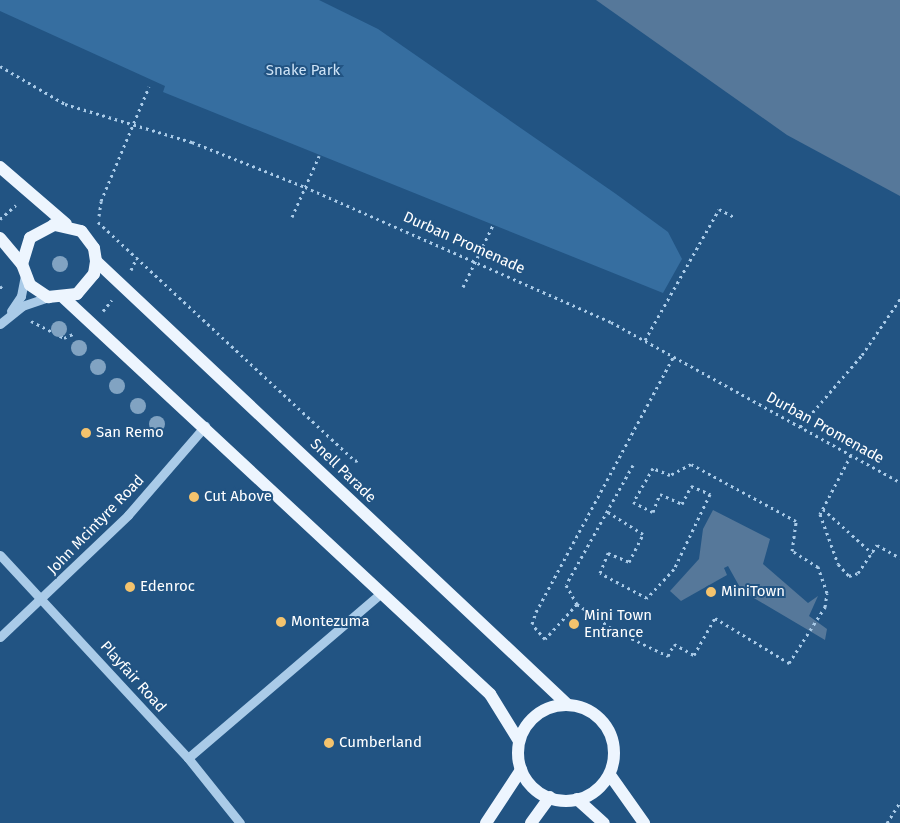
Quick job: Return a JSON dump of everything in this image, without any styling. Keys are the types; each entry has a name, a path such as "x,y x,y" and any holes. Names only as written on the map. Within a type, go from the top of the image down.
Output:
{"main road":[{"path":"0,167 68,225 88,238 96,261 88,286 64,298 48,297 24,270 0,238"},
{"path":"24,270 30,238 54,225 68,225"},
{"name":"Snell Parade","path":"96,261 567,704"},
{"path":"64,298 205,426 490,694 519,740 521,770 537,792 550,797 577,799 595,791 610,775 615,756 612,737 602,720 586,708 567,704 546,708 529,722 519,740"},
{"path":"486,823 521,770"},
{"path":"610,775 644,823"},
{"path":"531,823 550,797"},
{"path":"577,799 604,823"}],"street":[{"path":"3,321 21,296 24,270"},
{"path":"3,321 29,302 48,297"},
{"name":"John Mcintyre Road","path":"0,637 128,515 205,426"},
{"name":"Playfair Road","path":"0,555 42,598 188,758 240,823"},
{"path":"188,758 381,593"}],"path":[{"name":"Durban Promenade","path":"0,66 65,104 135,122 305,187 476,261 644,340 900,482"},
{"path":"99,216 101,201 149,87"},
{"path":"292,217 319,156"},
{"path":"644,340 719,209 734,217"},
{"path":"91,219 118,239 355,461 361,459"},
{"path":"463,287 493,225"},
{"path":"800,427 862,355 900,300"},
{"path":"577,604 545,639 532,624 674,356"},
{"path":"851,455 820,514 844,573 858,573 877,545 900,558"},
{"path":"608,512 643,534 629,562 608,553 600,573 647,598 674,569 710,494 691,486 682,504 660,494 653,512 633,502 653,468 670,475 691,464 716,476 723,485 796,521 792,551 818,566 824,577 825,607 819,619 789,663 715,618 694,655 674,644 668,656 614,630 577,604 566,585 633,465"},
{"path":"823,509 872,553"},
{"path":"887,823 900,802"}],"green space":[{"name":"Snake Park","path":"0,0 319,0 378,29 616,194 668,232 682,259 663,293 163,92 165,86 0,11"}],"shaded area":[{"path":"596,0 900,0 900,196 787,135"},
{"path":"713,510 770,539 763,564 808,603 818,596 809,616 827,629 825,640 742,591 728,566 724,568 727,575 681,601 670,591 699,559 703,529"}],"place":[{"name":"San Remo","path":"86,433"},
{"name":"Cut Above","path":"194,497"},
{"name":"Edenroc","path":"130,587"},
{"name":"MiniTown","path":"711,592"},
{"name":"Montezuma","path":"281,622"},
{"name":"Mini Town Entrance","path":"574,624"},
{"name":"Cumberland","path":"329,743"}]}
